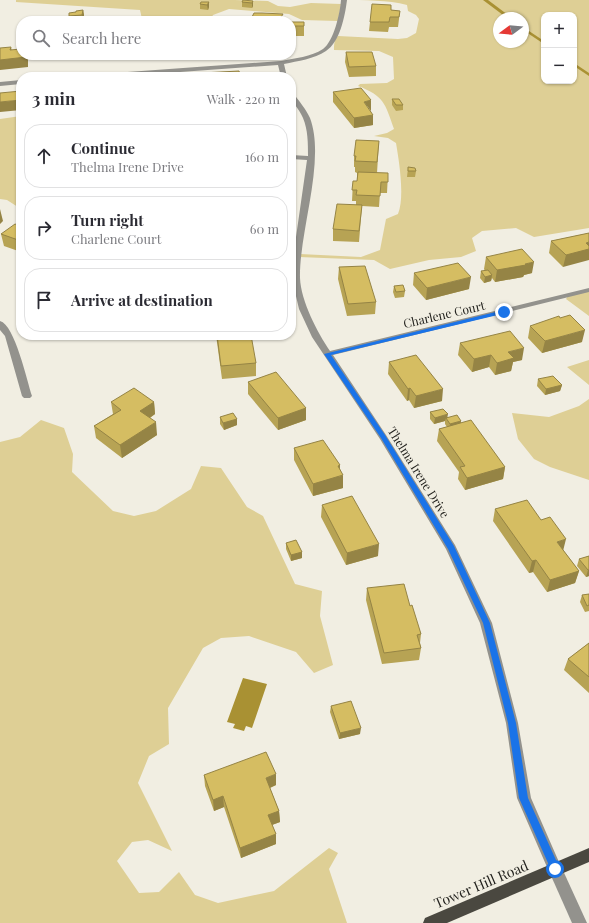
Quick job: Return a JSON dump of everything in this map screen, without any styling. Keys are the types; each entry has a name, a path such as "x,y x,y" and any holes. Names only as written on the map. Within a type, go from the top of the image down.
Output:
{"main road":[{"name":"Tower Hill Road","path":"430,923 589,855"}],"street":[{"path":"296,59 320,52 328,48 339,24 344,0"},
{"path":"156,72 281,63 292,60"},
{"path":"281,63 283,72"},
{"path":"0,84 16,82"},
{"name":"Thelma Irene Drive","path":"296,102 306,117 311,134 311,158 296,279 304,309 316,338 383,437 451,548 486,623 512,723 524,798 580,923"},
{"path":"296,157 311,158"},
{"name":"Charlene Court","path":"327,354 589,290"},
{"path":"0,324 8,336 27,396"}],"shaded area":[{"path":"16,0 235,0 268,1 278,6 290,7 311,3 341,4 338,21 302,20 289,14 229,9 212,16 141,16 140,10 16,2"},
{"path":"368,0 589,0 589,228 534,237 516,228 482,231 472,238 476,251 461,257 429,260 390,269 374,260 299,257 300,254 361,257 380,250 386,219 398,214 401,198 401,179 396,143 388,138 374,136 387,133 394,129 386,107 378,97 358,86 360,84 387,83 394,79 393,57 379,51 334,50 334,45 338,36 398,39 407,38 416,33 419,19 416,15 408,11 407,5"},
{"path":"16,117 16,206 7,200 0,199 0,119"},
{"path":"589,291 589,316 566,299 568,296"},
{"path":"589,360 589,385 567,367"},
{"path":"589,399 589,480 550,467 534,459 518,439 512,413 549,417 579,406"},
{"path":"41,420 64,428 73,454 72,472 113,511 134,516 156,511 191,489 201,466 221,468 247,507 263,516 295,584 322,591 320,616 333,665 314,673 296,652 249,636 221,638 203,648 168,708 169,744 149,756 138,783 172,851 148,840 132,842 117,861 139,893 159,892 179,872 195,895 218,903 274,891 329,848 338,853 329,869 347,923 0,923 0,442 20,437"},
{"path":"243,678 267,684 252,728 246,726 244,731 233,728 235,724 227,722"}],"building":[{"path":"243,0 253,1 252,3 242,2"},
{"path":"201,2 209,2 207,5 200,4"},
{"path":"372,4 391,5 391,10 400,11 399,17 390,17 389,22 370,22"},
{"path":"83,10 82,15 69,16 69,13"},
{"path":"254,13 283,14 282,16 252,16"},
{"path":"296,22 304,22 304,26 296,26"},
{"path":"11,47 10,50 16,49 16,58 0,60 0,48"},
{"path":"346,52 372,52 376,66 349,67"},
{"path":"361,88 371,100 364,102 373,115 354,118 333,92"},
{"path":"16,91 16,100 0,102 0,93"},
{"path":"392,99 399,99 403,105 396,105"},
{"path":"356,140 379,141 377,162 355,161 356,156 354,156"},
{"path":"408,167 415,168 416,171 408,171"},
{"path":"358,172 388,173 388,182 381,182 380,196 356,195 357,190 352,190 353,181 357,181"},
{"path":"337,204 362,205 359,231 333,229"},
{"path":"15,224 16,224 16,239 1,234"},
{"path":"589,233 589,242 586,243 589,246 589,249 566,255 551,241"},
{"path":"522,249 534,262 525,264 526,265 497,270 486,257"},
{"path":"458,263 471,277 427,288 414,273"},
{"path":"365,266 376,302 348,304 339,267"},
{"path":"488,270 492,275 485,277 481,271"},
{"path":"403,285 405,291 396,292 394,286"},
{"path":"570,315 585,330 545,341 530,326 559,316 560,318"},
{"path":"510,331 524,348 508,352 514,358 497,363 491,355 474,359 460,343"},
{"path":"218,340 252,340 256,363 221,366"},
{"path":"416,355 443,389 416,396 410,388 408,389 389,362"},
{"path":"276,372 306,408 278,418 248,382"},
{"path":"553,376 562,385 546,389 538,379"},
{"path":"134,388 154,402 140,411 156,422 120,445 94,426 121,410 111,402"},
{"path":"443,409 448,414 435,418 430,412"},
{"path":"233,413 237,419 223,423 220,417"},
{"path":"457,415 461,421 450,424 446,418"},
{"path":"471,420 505,467 467,478 460,467 465,466 439,429"},
{"path":"323,440 340,465 338,466 343,475 313,484 294,448"},
{"path":"352,496 379,544 347,553 322,505"},
{"path":"527,500 541,520 550,517 566,539 557,542 579,571 550,580 536,560 532,561 495,509"},
{"path":"296,540 302,552 291,555 286,543"},
{"path":"589,556 589,570 588,570 579,559"},
{"path":"404,584 410,606 412,605 421,634 417,635 421,648 384,653 367,588"},
{"path":"589,594 589,605 587,606 582,595"},
{"path":"589,643 589,677 568,659"},
{"path":"351,701 361,728 340,733 331,706"},
{"path":"266,752 276,774 266,778 279,811 268,815 276,834 240,848 223,796 213,800 204,775"}],"waterway":[{"path":"485,0 502,12"},
{"path":"529,32 541,41"},
{"path":"577,66 589,75"}],"route":[{"path":"504,312 327,354 383,437 451,548 486,623 512,723 524,798 555,869"}]}
